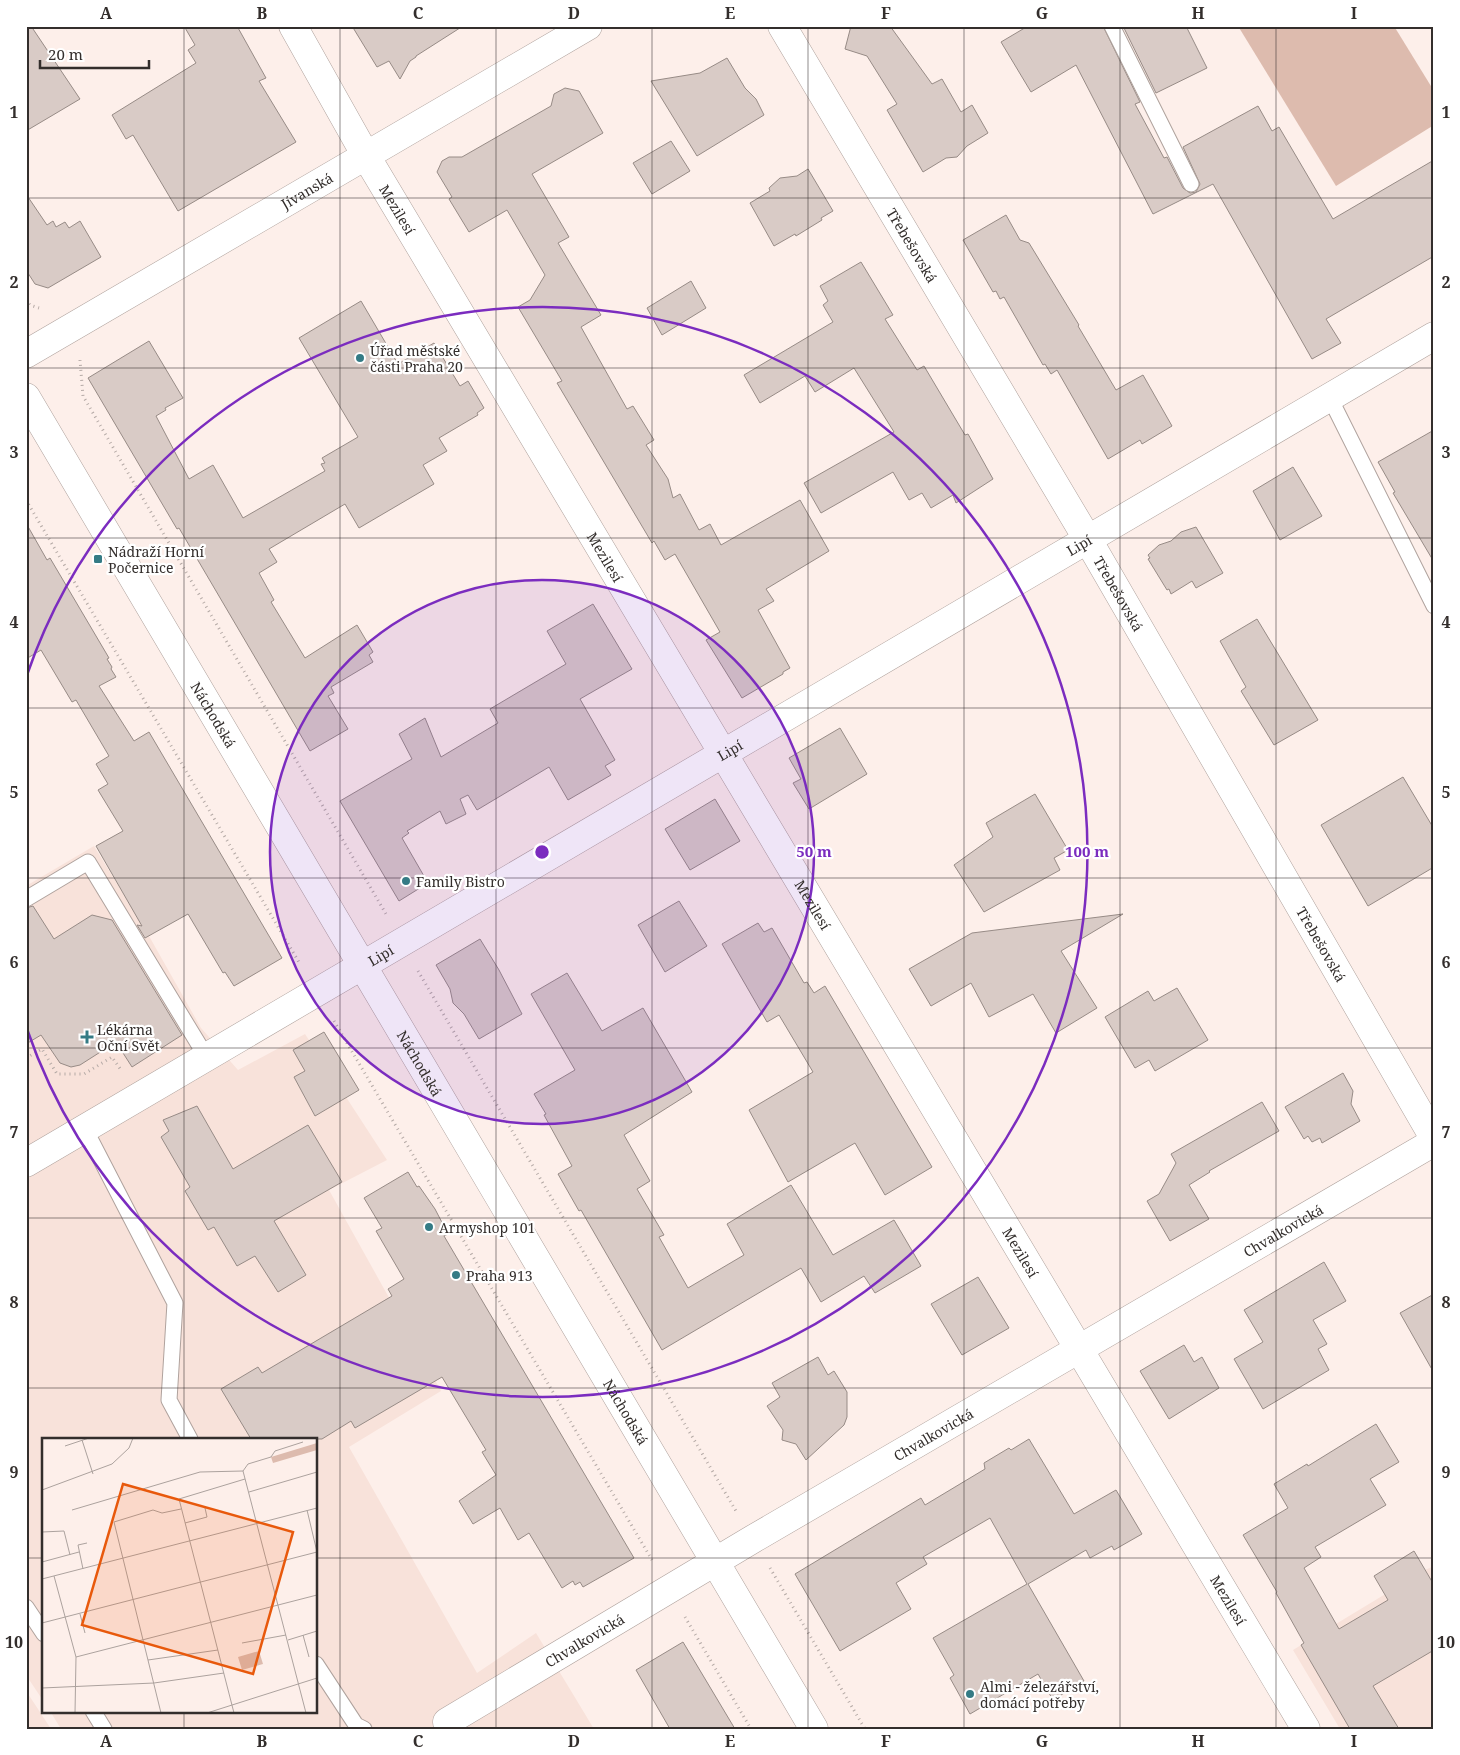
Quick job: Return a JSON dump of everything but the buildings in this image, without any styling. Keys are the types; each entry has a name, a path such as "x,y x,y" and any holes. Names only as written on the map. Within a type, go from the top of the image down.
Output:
{"street":[{"name":"Mezilesí","path":"293,26 366,156 1306,1729"},
{"name":"Jívanská","path":"26,354 588,26"},
{"name":"Třebešovská","path":"782,26 1088,540 1434,1138"},
{"name":"Lipí","path":"26,1163 1434,336"},
{"name":"Náchodská","path":"26,397 814,1729"},
{"name":"Chvalkovická","path":"441,1725 752,1539 1434,1142"}],"lane":[{"path":"1112,26 1190,184"},
{"path":"1330,398 1434,606"},
{"path":"26,899 88,862 207,1058"},
{"path":"85,1129 175,1303 169,1400 189,1438"},
{"path":"26,1607 42,1631"},
{"path":"318,1667 356,1724 364,1729"},
{"path":"94,1712 104,1729"}],"path":[{"path":"80,359 83,396 391,921"},
{"path":"26,500 302,967"},
{"path":"417,969 865,1729"},
{"path":"331,1017 751,1729"},
{"path":"26,1058 42,1049 57,1074 84,1074 112,1056 137,1098"}],"shaded area":[{"path":"1238,26 1394,26 1434,91 1434,125 1336,186"},
{"path":"94,846 149,936 201,1028 238,1070 305,1034 387,1160 329,1190 441,1391 349,1447 477,1673 536,1633 594,1729 61,1729 51,1712 318,1712 318,1438 42,1438 42,1699 26,1675 26,886"},
{"path":"1434,1566 1434,1729 1340,1729 1293,1650"},
{"path":"26,1691 36,1706 51,1729 26,1729"}],"place":[{"name":"Úřad městské části Praha 20","path":"360,358"},
{"name":"Nádraží Horní Počernice","path":"98,559"},
{"name":"Family Bistro","path":"406,881"},
{"name":"Lékárna Oční Svět","path":"87,1037"},
{"name":"Armyshop 101","path":"429,1227"},
{"name":"Praha 913","path":"456,1275"},
{"name":"Almi - železářství, domácí potřeby","path":"970,1694"}]}
